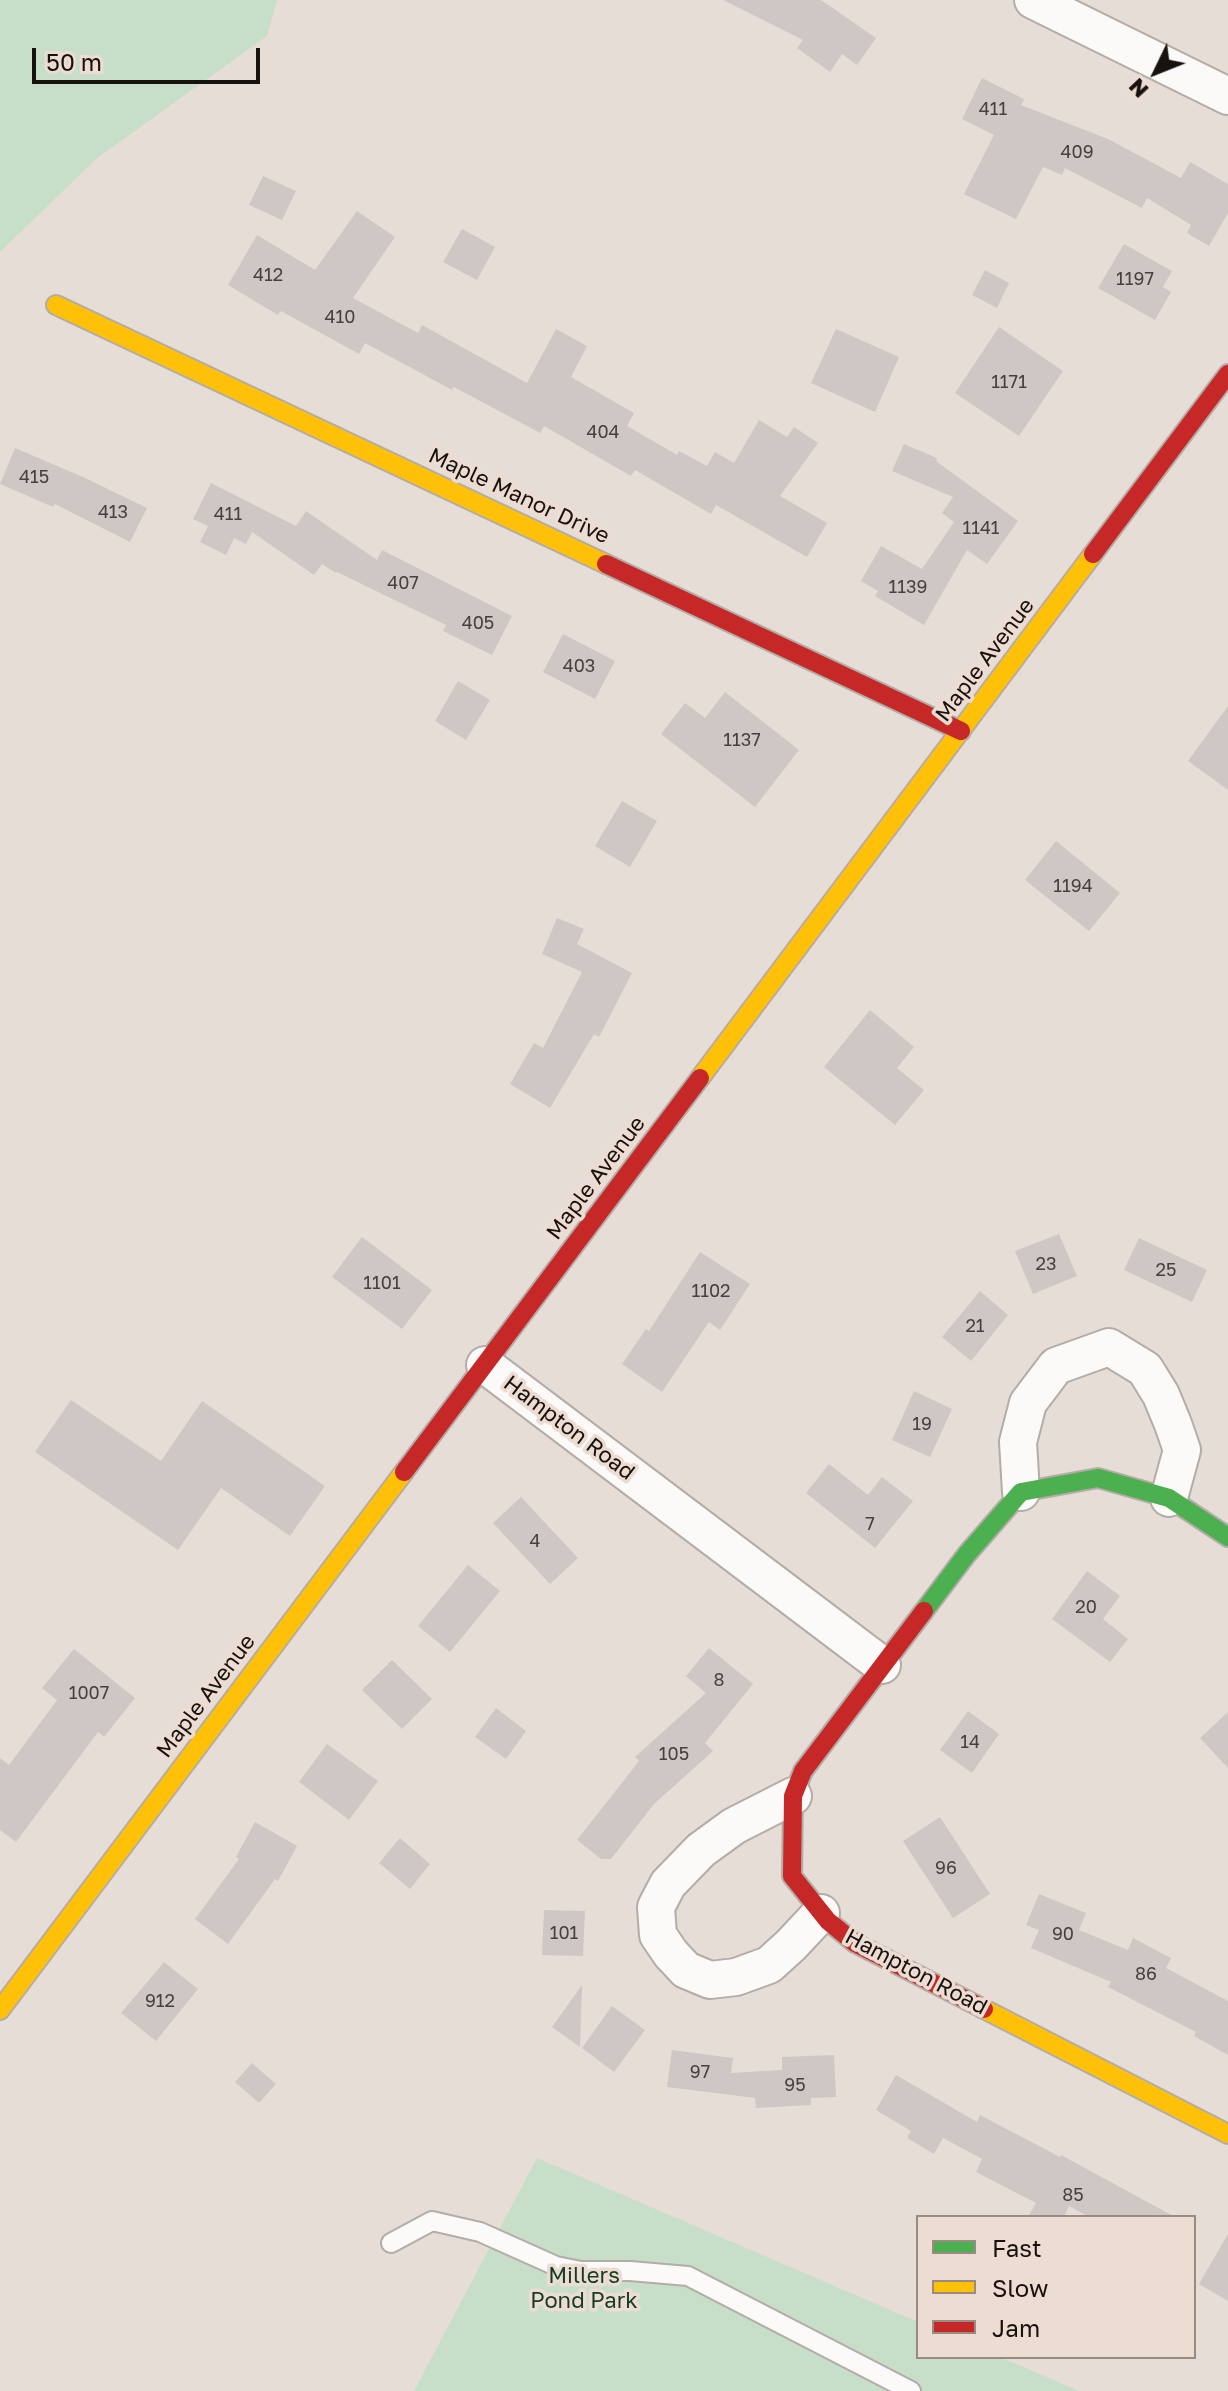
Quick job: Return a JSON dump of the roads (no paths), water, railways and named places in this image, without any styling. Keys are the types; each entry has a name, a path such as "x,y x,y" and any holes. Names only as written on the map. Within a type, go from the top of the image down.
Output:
{"street":[{"path":"1033,0 1228,96"},
{"name":"Maple Manor Drive","path":"56,305 961,731"},
{"name":"Maple Avenue","path":"0,2010 1228,374"},
{"path":"1169,1498 1182,1450 1161,1395 1145,1369 1109,1347 1056,1366 1028,1403 1018,1442 1021,1492 1098,1478 1169,1498 1228,1537"},
{"name":"Hampton Road","path":"485,1365 882,1665"},
{"name":"Hampton Road","path":"1021,1492 967,1554 803,1771 793,1796 792,1876 828,1921 855,1943 1228,2134"},
{"path":"793,1796 734,1826 701,1850 668,1884 656,1907 658,1935 686,1970 710,1980 736,1977 769,1965 821,1913"}],"lane":[{"path":"391,2243 432,2221 480,2232 556,2266 581,2271 688,2276 911,2391"}],"park label":[{"name":"Millers Pond Park","path":"584,2288"}]}
